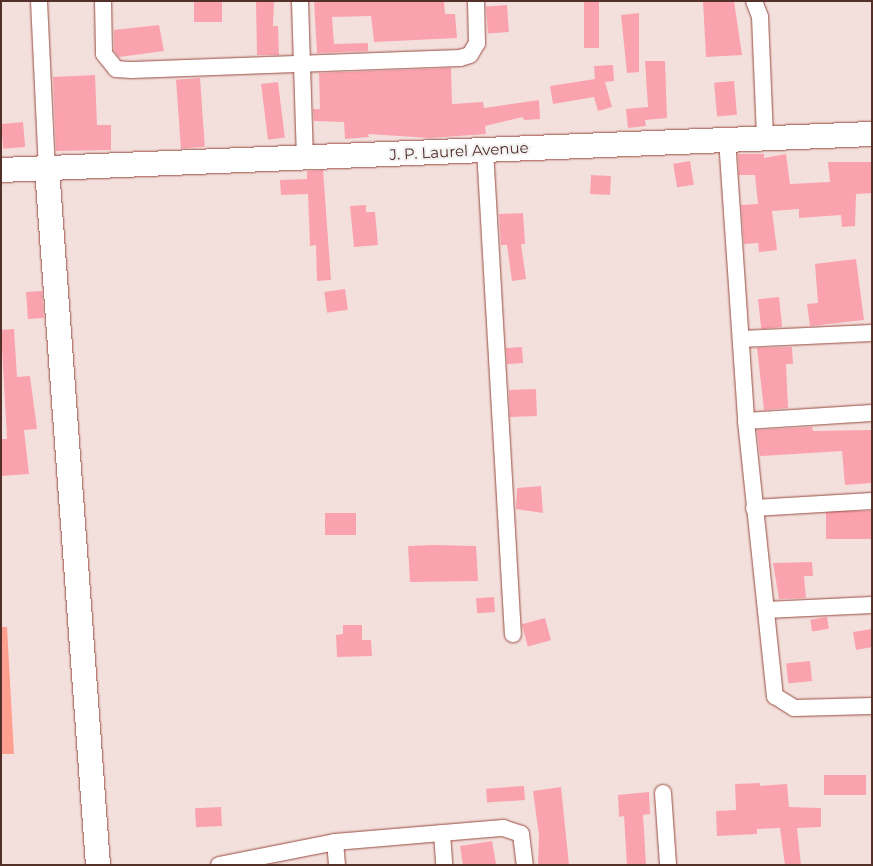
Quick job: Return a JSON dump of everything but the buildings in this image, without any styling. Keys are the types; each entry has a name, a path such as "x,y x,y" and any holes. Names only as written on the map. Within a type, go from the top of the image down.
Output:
{"street":[{"path":"39,1 47,169 98,865"},
{"path":"103,1 104,54 116,69 470,55 477,43 476,1"},
{"path":"300,1 306,158"},
{"path":"754,1 760,17 765,137"},
{"name":"J. P. Laurel Avenue","path":"1,170 872,134"},
{"path":"727,139 746,421 754,508 779,701 806,709 872,706"},
{"path":"485,150 513,634"},
{"path":"741,339 872,333"},
{"path":"746,421 872,413"},
{"path":"754,508 872,502"},
{"path":"766,610 872,605"},
{"path":"664,793 668,865"},
{"path":"220,865 335,842 502,828 517,830 523,842 525,865"},
{"path":"442,834 444,865"},
{"path":"335,842 337,865"}],"shaded area":[{"path":"1,627 7,627 14,754 1,754"}]}
